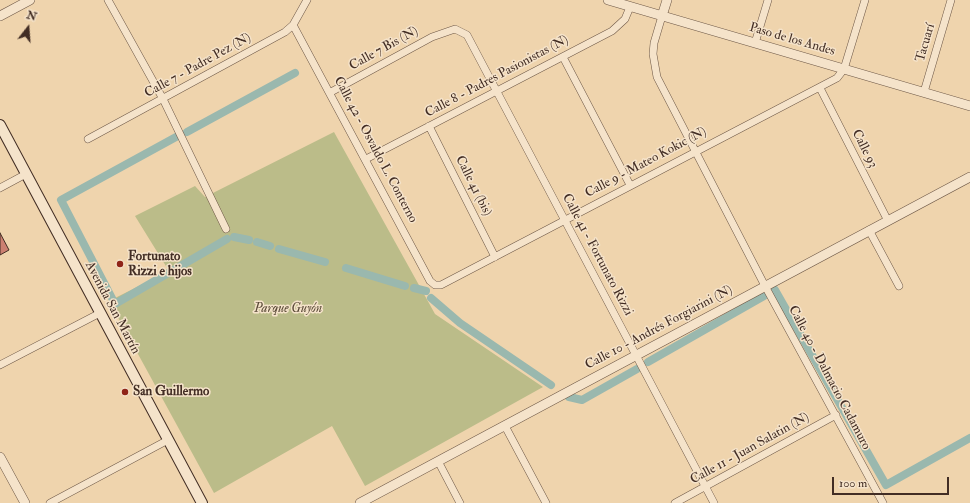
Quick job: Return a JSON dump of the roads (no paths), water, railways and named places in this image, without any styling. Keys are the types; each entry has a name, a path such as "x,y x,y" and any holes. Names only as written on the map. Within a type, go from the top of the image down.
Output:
{"main road":[{"name":"Avenida San Martín","path":"0,125 202,503"}],"street":[{"path":"0,16 30,0"},
{"path":"108,0 163,99 226,229"},
{"name":"Calle 7 - Padre Pez (N)","path":"88,139 285,32 293,25 307,0"},
{"name":"Paso de los Andes","path":"608,0 970,106"},
{"path":"662,16 667,0"},
{"path":"755,43 768,0"},
{"path":"844,69 865,0"},
{"name":"Tacuarí","path":"924,92 951,0"},
{"name":"Calle 8 - Padres Pasionistas (N)","path":"366,159 563,57 620,25 625,19 630,7"},
{"name":"Calle 40 - Dalmacio Cadamuro","path":"662,16 654,43 654,65 657,77 765,286 883,503"},
{"name":"Calle 42 - Osvaldo L. Conterno","path":"293,25 331,92 430,281 435,286"},
{"name":"Calle 7 Bis (N)","path":"331,92 432,37 451,29"},
{"name":"Calle 41 - Fortunato Rizzi","path":"451,29 462,31 467,35 714,503"},
{"path":"563,57 630,185"},
{"name":"Calle 9 - Mateo Kokic (N)","path":"435,286 441,285 694,151 820,88 837,78 844,69"},
{"name":"Calle 93","path":"820,88 888,221"},
{"name":"Calle 41 (bis)","path":"429,126 495,257"},
{"path":"0,188 26,174"},
{"name":"Calle 10 - Andrés Forgiarini (N)","path":"360,503 374,500 438,462 970,177"},
{"path":"869,230 900,286"},
{"path":"0,365 100,313"},
{"name":"Calle 11 - Juan Salatin (N)","path":"675,503 836,416"},
{"path":"505,426 546,503"},
{"path":"50,503 168,440"},
{"path":"0,457 24,503"},
{"path":"438,462 460,503"}],"waterway":[{"path":"187,132 295,73"},
{"path":"176,137 61,200 115,304 227,239"},
{"path":"234,237 249,240"},
{"path":"257,242 270,246"},
{"path":"279,249 325,262"},
{"path":"346,268 405,286"},
{"path":"414,288 426,291"},
{"path":"775,290 886,485 970,438"},
{"path":"648,362 764,296"},
{"path":"431,298 460,323 551,385"},
{"path":"569,397 582,400 637,369"}],"place":[{"name":"Fortunato Rizzi e hijos","path":"120,264"},
{"name":"San Guillermo","path":"125,392"}],"park label":[{"name":"Parque Guyón","path":"288,309"}]}
